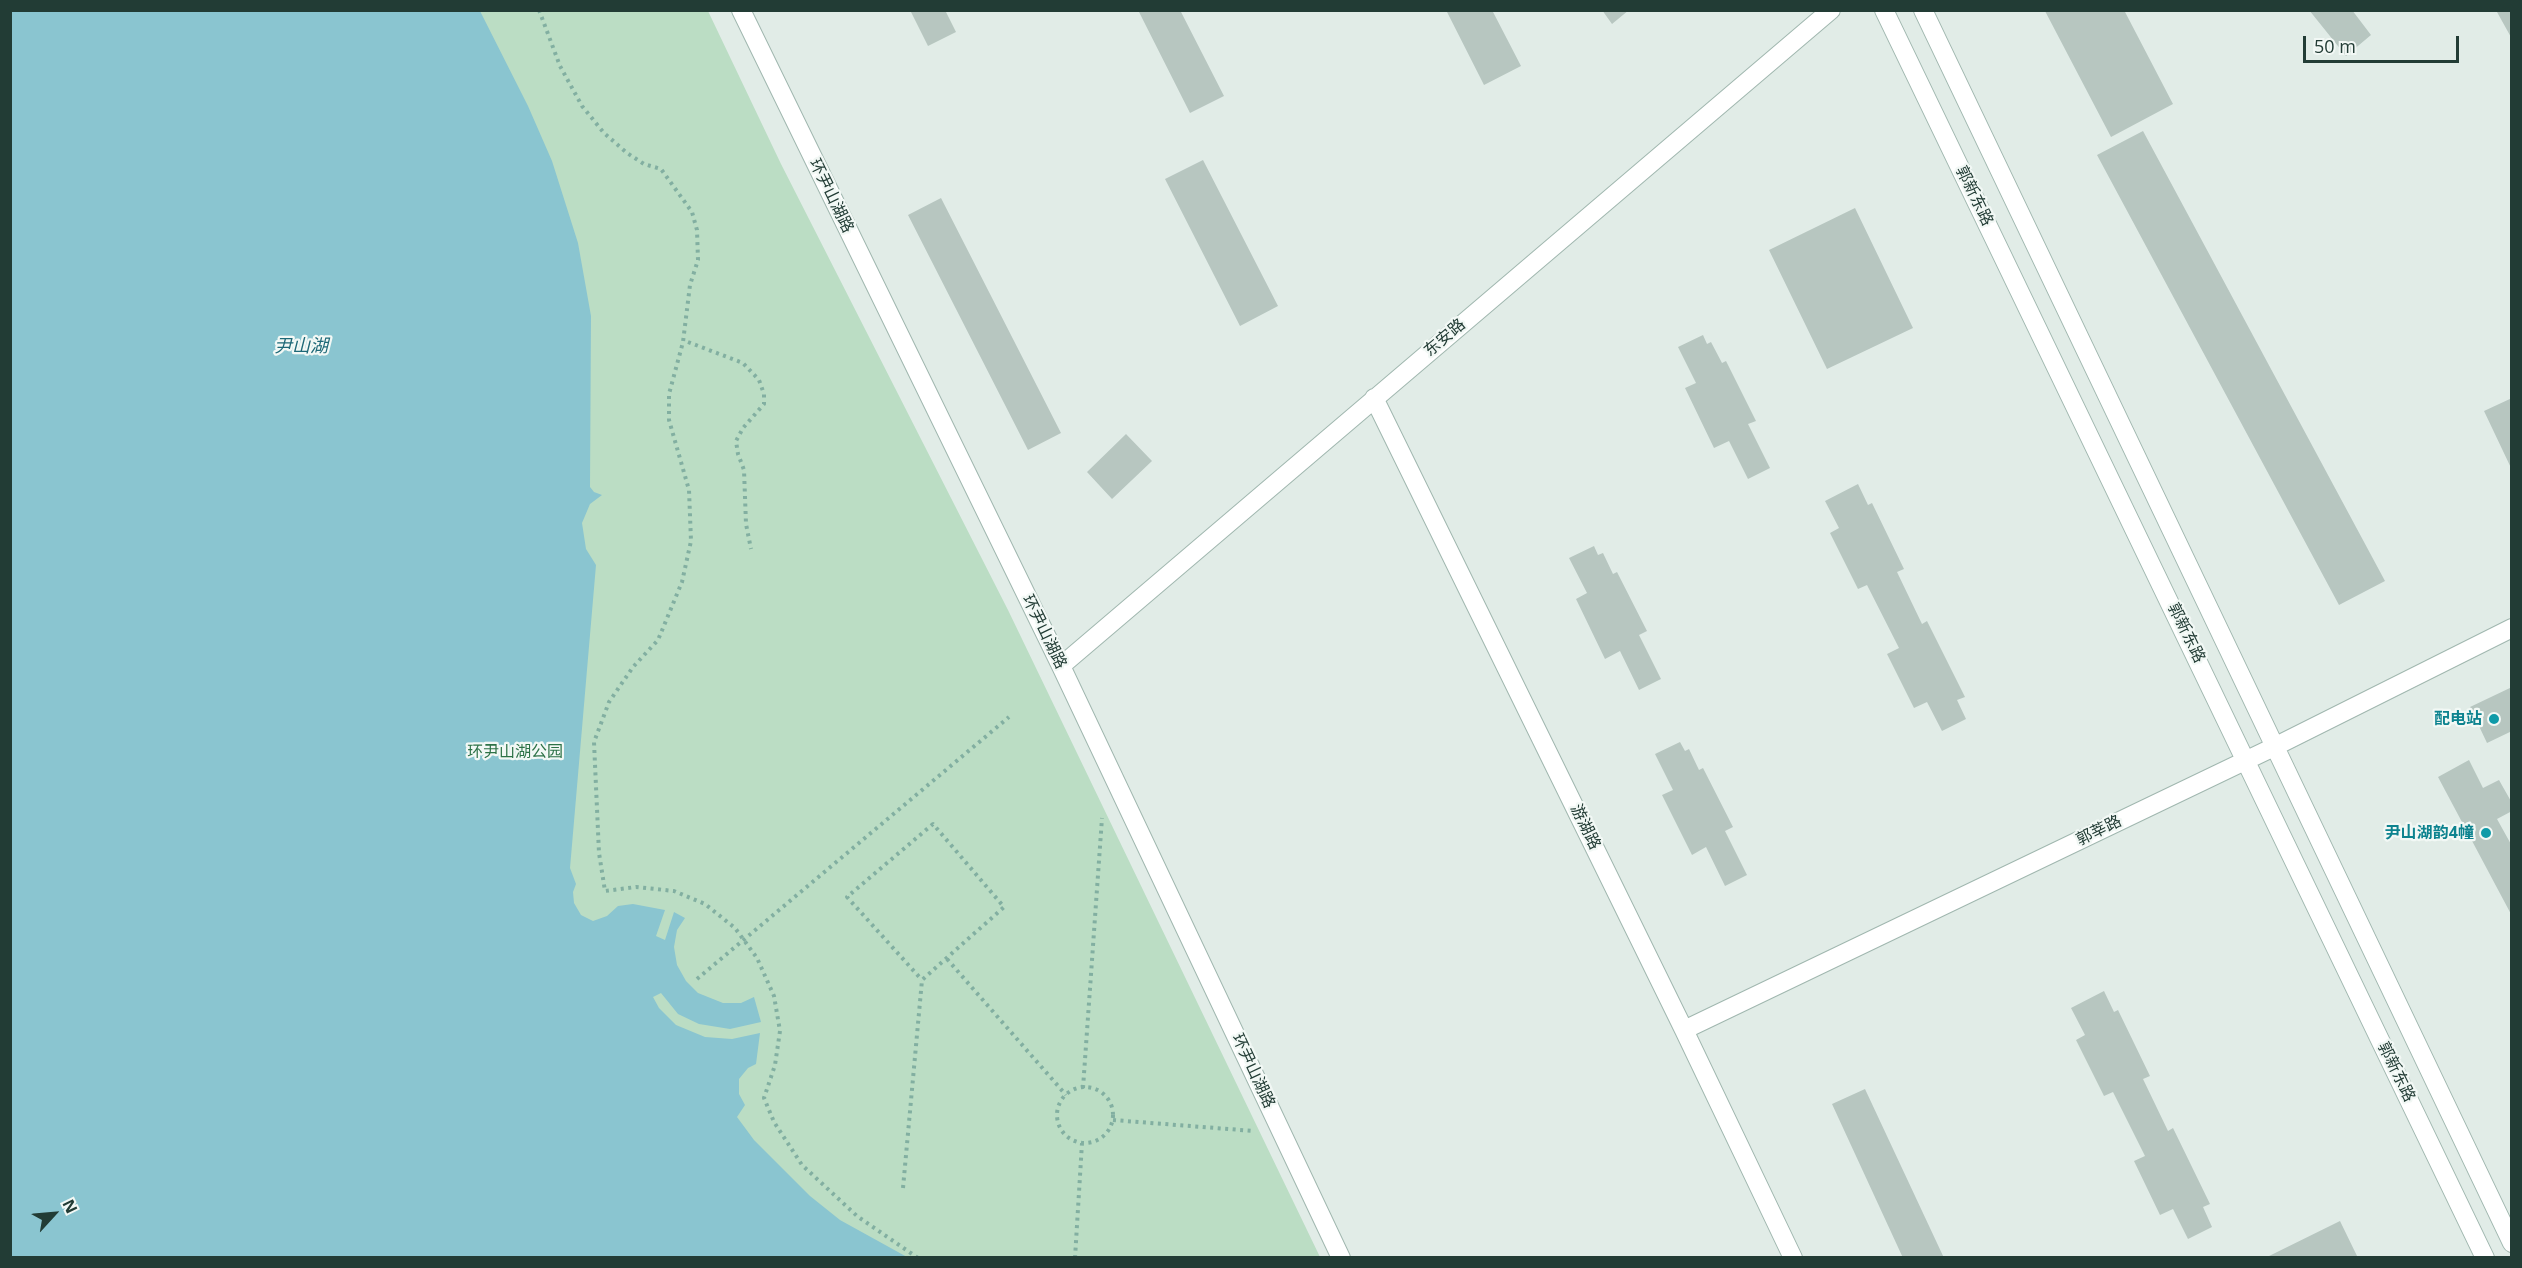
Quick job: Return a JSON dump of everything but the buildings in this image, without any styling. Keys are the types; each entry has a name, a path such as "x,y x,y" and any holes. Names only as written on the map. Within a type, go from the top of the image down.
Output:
{"street":[{"name":"环尹山湖路","path":"741,10 1061,666 1341,1257"},
{"name":"东安路","path":"1061,666 1831,10"},
{"name":"郭新东路","path":"1884,10 2485,1257"},
{"name":"郭新东路","path":"1923,10 2511,1243"},
{"name":"游湖路","path":"1374,398 1793,1257"},
{"name":"郭莘路","path":"1684,1030 2274,747 2511,628"}],"path":[{"path":"539,10 560,66 582,106 604,134 627,153 644,164 661,169 677,188 692,212 697,230 698,260 690,285 683,342 669,394 669,420 689,490 691,541 682,582 657,640 633,667 609,702 594,742 598,842 606,891 636,887 674,891 705,904 735,928 757,957 774,996 780,1031 775,1065 764,1098 774,1122 802,1165 810,1173 857,1216 918,1257"},
{"path":"688,342 743,363 759,380 764,394 764,404 743,428 736,441 744,470 746,524 751,549"},
{"path":"697,979 1009,717"},
{"path":"1083,1088 1102,818"},
{"path":"903,1188 921,980 1004,907 933,824 847,897 921,980"},
{"path":"947,959 1066,1095"},
{"path":"1083,1088 1099,1091 1108,1098 1113,1109 1113,1120 1109,1131 1100,1139 1089,1143 1082,1143 1067,1137 1060,1128 1058,1116 1060,1105 1066,1095 1083,1088"},
{"path":"1113,1120 1254,1131"},
{"path":"1075,1257 1082,1143"}],"green space":[{"name":"尹山湖","path":"10,11 708,11 781,164 1008,610 1320,1257 11,1257"}],"water":[{"name":"尹山湖","path":"10,11 480,11 528,106 552,161 578,243 591,316 590,487 594,492 602,495 590,504 582,523 586,549 596,565 570,868 576,884 573,892 574,903 581,915 593,921 607,916 618,906 633,904 665,910 656,936 665,940 674,912 685,918 677,930 674,947 677,965 686,981 698,993 723,1003 741,1003 754,997 761,1022 730,1029 699,1024 678,1014 661,993 653,997 659,1008 676,1025 705,1037 732,1039 760,1033 756,1064 748,1068 739,1079 739,1094 745,1105 737,1117 754,1140 810,1196 840,1220 907,1257 11,1257"}],"place":[{"name":"配电站","path":"2494,719"},
{"name":"尹山湖韵4幢","path":"2486,833"}],"park label":[{"name":"环尹山湖公园","path":"515,752"}]}
